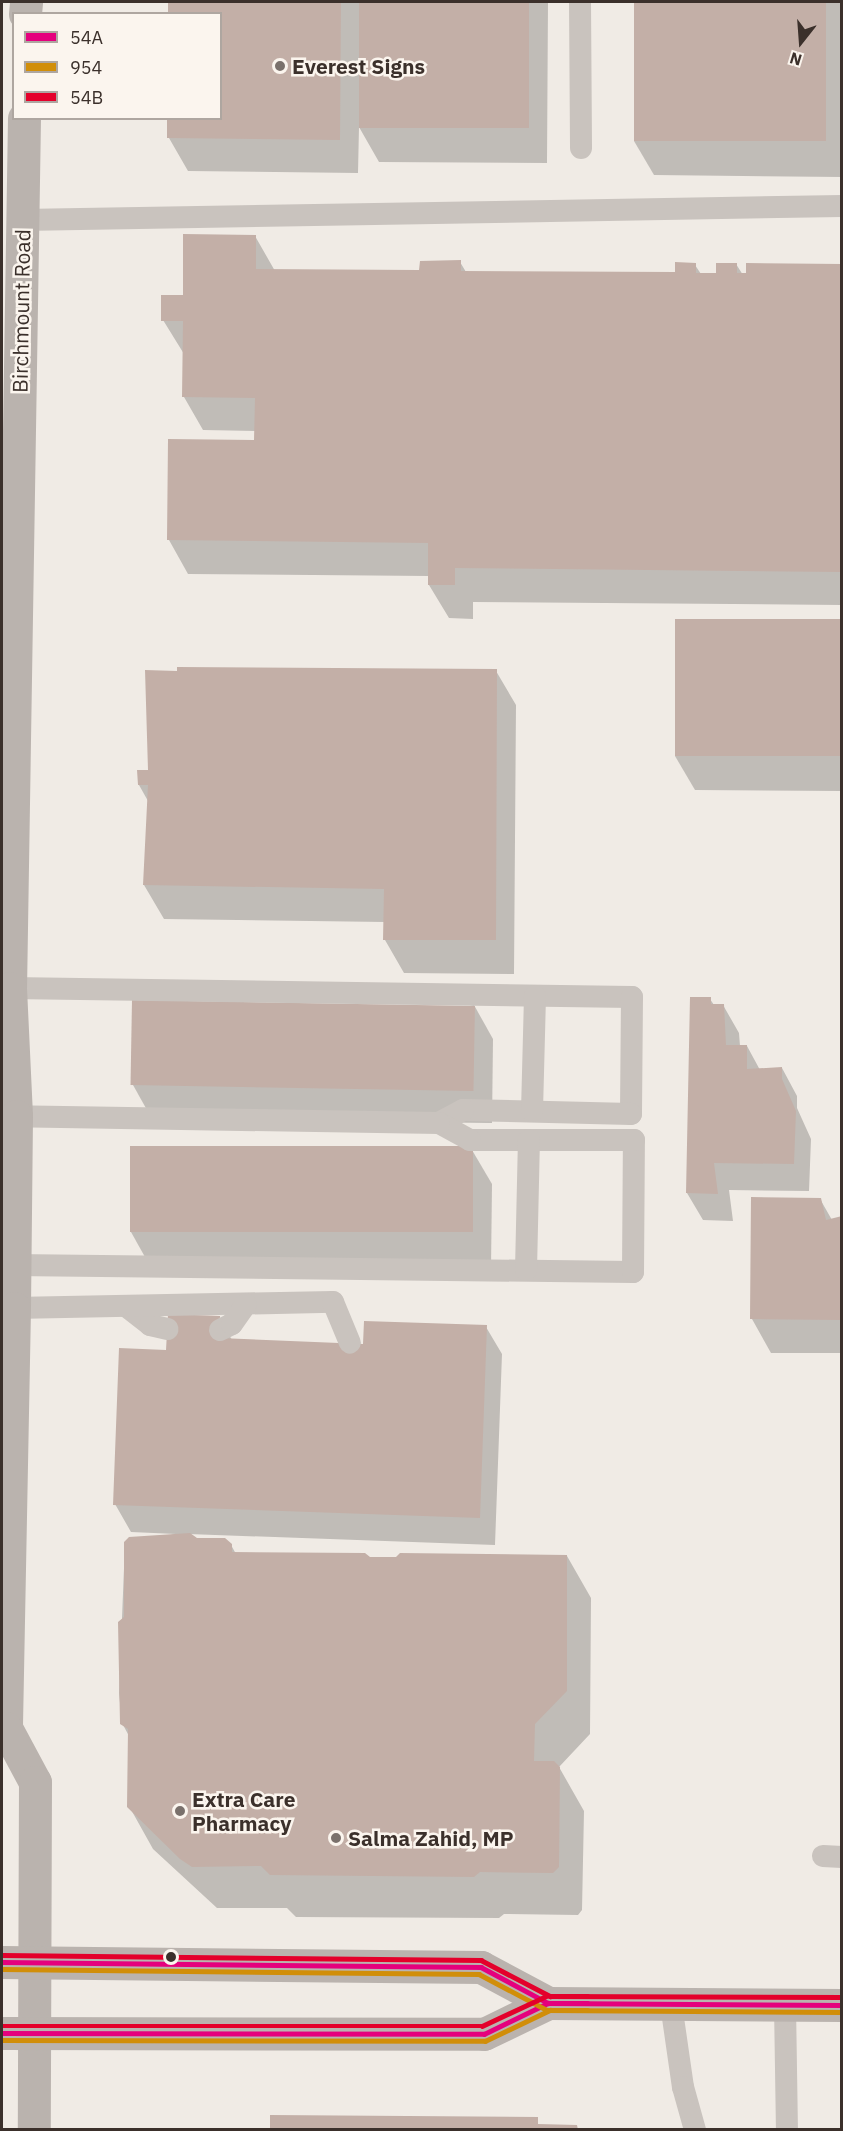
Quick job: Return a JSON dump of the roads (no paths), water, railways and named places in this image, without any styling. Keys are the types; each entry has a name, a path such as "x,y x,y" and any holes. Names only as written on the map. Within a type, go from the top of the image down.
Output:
{"main road":[{"name":"Birchmount Road","path":"24,120 10,988 16,1116 14,1308 8,1342 4,1731 35,1782 34,2130"},
{"path":"2,1962 481,1967 548,2003"},
{"path":"2,2033 484,2034 548,2003 842,2005"}],"lane":[{"path":"580,2 581,148"},
{"path":"22,220 842,206"},
{"path":"10,988 632,997 631,1114 463,1110 439,1123"},
{"path":"532,1112 535,996"},
{"path":"13,1265 633,1272 634,1140 470,1140 439,1123 16,1116"},
{"path":"526,1270 529,1140"},
{"path":"14,1308 333,1302 350,1343"},
{"path":"219,1330 232,1324 246,1304"},
{"path":"126,1306 150,1325 168,1329"},
{"path":"671,2004 683,2087 694,2130"},
{"path":"785,2005 787,2130"}],"place":[{"name":"Everest Signs","path":"280,66"},
{"name":"Extra Care Pharmacy","path":"180,1811"},
{"name":"Salma Zahid, MP","path":"336,1838"}]}
